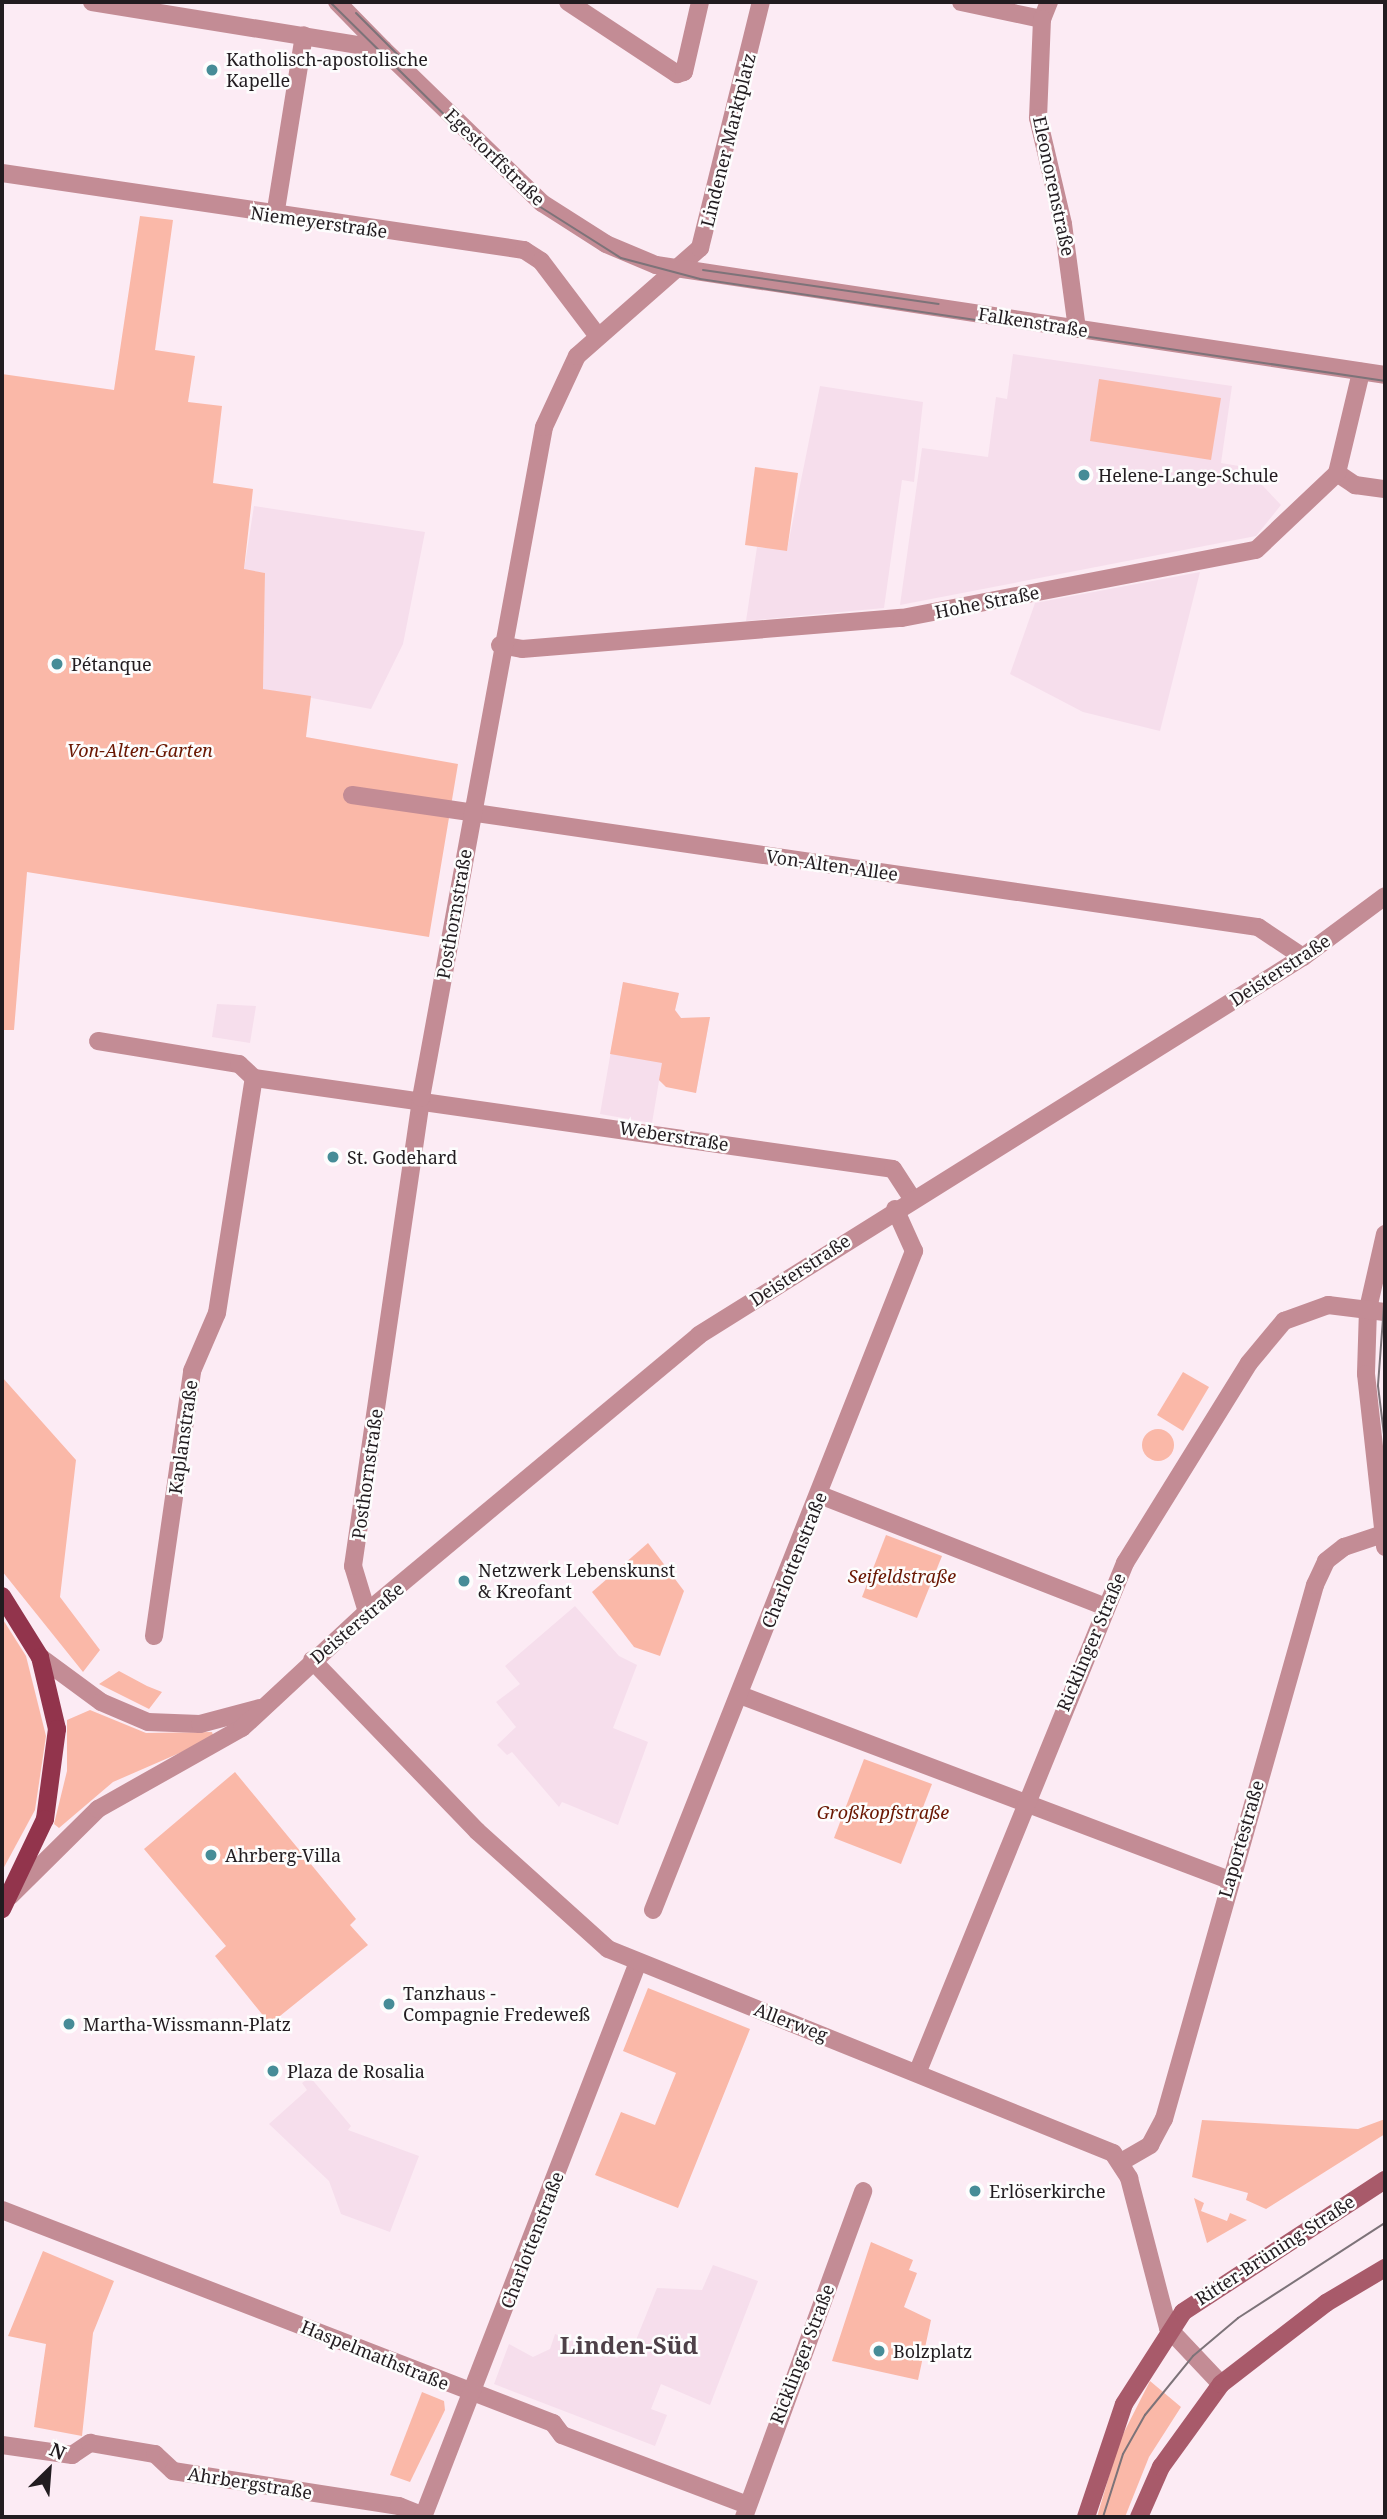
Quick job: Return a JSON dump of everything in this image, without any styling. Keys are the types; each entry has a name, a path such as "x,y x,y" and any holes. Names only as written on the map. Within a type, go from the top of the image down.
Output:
{"main road":[{"path":"2,1596 40,1657 57,1729 54,1786 4,1903"},
{"name":"Ritter-Brüning-Straße","path":"1086,2517 1105,2448 1168,2328 1206,2293 1385,2180"},
{"path":"1139,2517 1161,2467 1221,2384 1326,2303 1385,2268"}],"street":[{"path":"92,2 383,49"},
{"name":"Egestorffstraße","path":"337,2 383,49 568,223 624,254 680,270"},
{"path":"568,2 671,70 684,72 700,2"},
{"name":"Lindener Marktplatz","path":"680,270 700,248 761,2"},
{"path":"961,2 1046,10"},
{"name":"Eleonorenstraße","path":"1046,10 1038,118 1063,224 1077,329"},
{"path":"275,216 304,35"},
{"name":"Niemeyerstraße","path":"2,173 275,216 524,250 541,261 597,335"},
{"name":"Falkenstraße","path":"680,270 1385,375"},
{"name":"Posthornstraße","path":"367,1612 354,1580 421,1098 500,645 552,401 597,335 680,270"},
{"path":"1362,372 1337,473 1355,485 1385,489"},
{"name":"Hohe Straße","path":"500,645 522,649 902,618 1256,550 1337,473"},
{"name":"Von-Alten-Allee","path":"352,795 1258,927 1303,957"},
{"name":"Deisterstraße","path":"4,1903 98,1809 224,1743 367,1612 699,1335 912,1198 1303,957 1385,896"},
{"path":"98,1041 240,1063 254,1078"},
{"name":"Weberstraße","path":"254,1078 421,1098 893,1169 912,1198"},
{"name":"Kaplanstraße","path":"154,1636 192,1371 218,1314 254,1078"},
{"name":"Charlottenstraße","path":"653,1910 820,1495 914,1251 895,1209"},
{"path":"1384,1540 1366,1374 1385,1234"},
{"name":"Ricklinger Straße","path":"918,2071 1103,1606 1276,1329 1316,1307 1376,1310"},
{"path":"820,1495 1103,1606"},
{"name":"Laportestraße","path":"1121,2162 1150,2145 1164,2119 1229,1880 1315,1585 1326,1561 1344,1547 1384,1540"},
{"name":"Deisterstraße","path":"40,1657 101,1702 148,1722 200,1724 260,1708"},
{"name":"Allerweg","path":"312,1660 576,1925 638,1962 918,2071 1100,2146 1121,2162"},
{"path":"740,1695 1024,1805 1229,1880"},
{"name":"Charlottenstraße","path":"424,2516 638,1962"},
{"path":"1121,2162 1168,2328 1221,2384"},
{"name":"Ricklinger Straße","path":"745,2511 863,2191"},
{"name":"Haspelmathstraße","path":"2,2210 471,2393 745,2511"},
{"name":"Ahrbergstraße","path":"2,2445 72,2455 90,2443 155,2454 173,2471 424,2516"}],"shaded area":[{"name":"Helene-Lange-Schule","path":"1013,354 1232,386 1221,463 1245,467 1281,505 1256,536 900,605 922,448 988,457 996,397 1007,399"},
{"path":"820,386 923,402 914,482 902,480 884,608 746,621 757,547 787,550"},
{"path":"254,506 425,532 403,644 371,709 263,689 265,573 244,570"},
{"path":"1200,572 1160,731 1083,712 1010,674 1035,603"},
{"path":"623,982 679,993 675,1010 681,1018 710,1017 696,1093 659,1081 652,1123 600,1114"},
{"path":"217,1004 256,1006 250,1043 212,1037"},
{"path":"575,1606 619,1656 637,1665 613,1728 648,1742 618,1825 562,1802 559,1807 512,1752 507,1755 497,1745 516,1727 496,1702 520,1684 505,1666"},
{"path":"310,2077 351,2126 348,2130 419,2156 390,2232 341,2214 329,2181 269,2124 307,2090 302,2083"},
{"path":"713,2265 758,2281 710,2405 661,2384 651,2409 667,2415 655,2446 494,2384 509,2344 533,2357 550,2349 555,2334 617,2358 632,2350 657,2288 702,2290"}],"green space":[{"name":"Von-Alten-Garten","path":"140,216 173,220 155,350 195,356 188,402 222,406 213,483 253,489 244,569 265,573 263,689 311,696 306,737 458,764 429,937 27,872 14,1030 2,1030 2,374 114,390"},
{"path":"1099,379 1221,398 1211,460 1090,441"},
{"path":"755,467 798,473 787,551 745,545"},
{"path":"623,982 679,993 675,1010 681,1018 710,1017 696,1093 666,1087 659,1080 662,1063 610,1054"},
{"path":"1183,1372 1209,1387 1183,1431 1157,1415"},
{"path":"2,1377 76,1460 60,1597 100,1650 83,1672 2,1571"},
{"path":"1158,1429 1169,1434 1174,1445 1169,1456 1158,1461 1147,1456 1142,1445 1147,1434"},
{"name":"Seifeldstraße","path":"886,1535 942,1556 917,1618 862,1597"},
{"path":"648,1543 684,1591 660,1656 634,1647 592,1592"},
{"path":"2,1618 26,1656 46,1736 35,1810 2,1871"},
{"path":"119,1671 162,1692 149,1709 99,1684"},
{"path":"90,1710 146,1733 212,1732 214,1738 113,1782 59,1828 54,1824 67,1771 67,1720"},
{"name":"Großkopfstraße","path":"864,1759 932,1784 901,1864 834,1838"},
{"path":"235,1772 356,1919 350,1925 368,1945 270,2024 215,1956 226,1946 144,1849"},
{"path":"648,1988 750,2029 678,2208 595,2175 621,2112 655,2125 676,2073 623,2051"},
{"path":"1385,2119 1385,2134 1266,2209 1246,2200 1248,2193 1192,2177 1202,2120 1358,2129"},
{"path":"1194,2198 1204,2203 1201,2211 1227,2221 1230,2213 1247,2220 1207,2243"},
{"path":"871,2242 913,2260 909,2270 917,2273 904,2307 931,2320 918,2380 832,2361"},
{"path":"43,2251 114,2281 93,2333 82,2436 34,2427 46,2344 8,2336"},
{"path":"1150,2381 1181,2407 1149,2457 1125,2517 1097,2517 1119,2442"},
{"path":"422,2392 444,2401 445,2410 410,2482 390,2475"}],"tram line":[{"path":"330,2 534,203 621,258 700,279 1385,381"},
{"path":"356,13 408,65"},
{"path":"703,270 939,304"},
{"path":"1385,1292 1378,1386 1385,1442"},
{"path":"1103,2517 1123,2454 1145,2415 1193,2356 1238,2318 1385,2223"}],"place":[{"name":"Katholisch-apostolische Kapelle","path":"212,70"},
{"name":"Helene-Lange-Schule","path":"1084,475"},
{"name":"Pétanque","path":"57,664"},
{"name":"St. Godehard","path":"333,1157"},
{"name":"Netzwerk Lebenskunst & Kreofant","path":"464,1581"},
{"name":"Ahrberg-Villa","path":"211,1855"},
{"name":"Tanzhaus - Compagnie Fredeweß","path":"389,2004"},
{"name":"Martha-Wissmann-Platz","path":"69,2024"},
{"name":"Plaza de Rosalia","path":"273,2071"},
{"name":"Erlöserkirche","path":"975,2191"},
{"name":"Bolzplatz","path":"879,2351"}],"district":[{"name":"Linden-Süd","path":"629,2345"}]}
